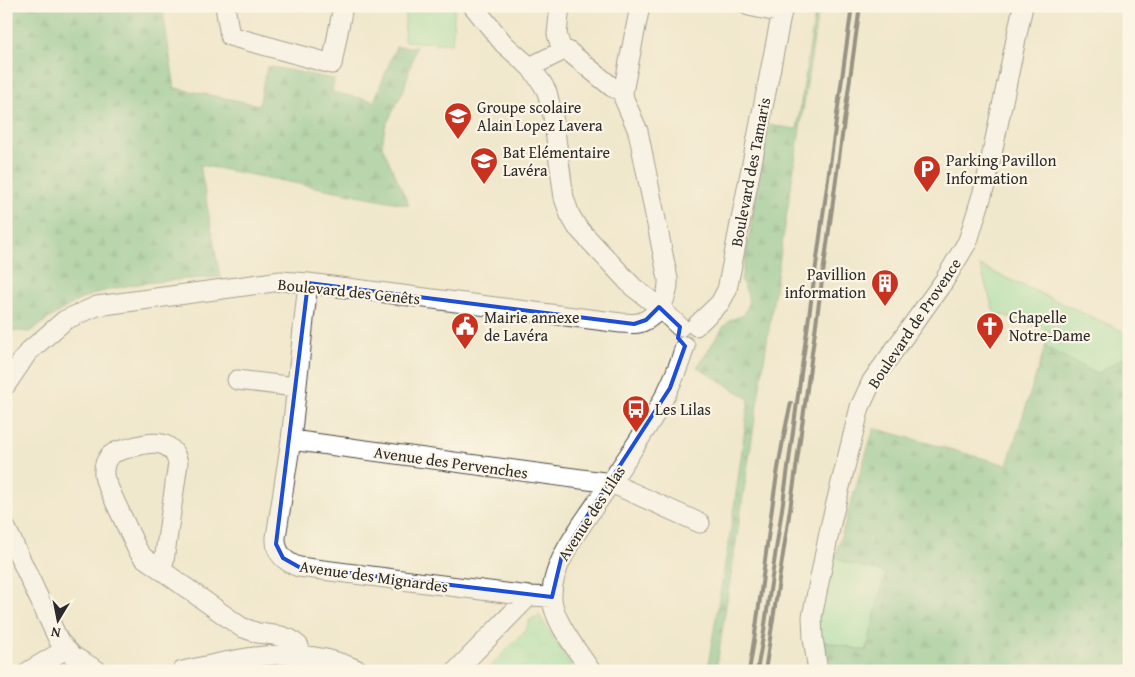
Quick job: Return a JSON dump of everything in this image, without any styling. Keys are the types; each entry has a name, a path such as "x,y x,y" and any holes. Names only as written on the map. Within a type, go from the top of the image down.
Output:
{"street":[{"path":"225,6 230,36 332,64 343,6"},
{"path":"473,6 504,44 530,67 542,83 553,116 564,198 577,227 634,287 688,327"},
{"path":"560,6 557,34 562,51"},
{"path":"640,6 623,92 624,99 638,131 668,279 667,296 659,307"},
{"path":"749,6 783,10"},
{"name":"Boulevard de Provence","path":"818,671 812,638 812,617 860,407 872,381 944,281 968,241 975,222 998,134 1023,6"},
{"name":"Boulevard des Tamaris","path":"688,327 720,303 727,290 783,10"},
{"path":"530,67 562,51 573,54 612,87 623,92"},
{"name":"Boulevard des Genêts","path":"6,384 28,352 65,320 97,306 281,281 634,324 646,320 659,307"},
{"name":"Avenue des Mignardes","path":"308,283 276,544 283,558 299,567 529,596"},
{"name":"Avenue des Lilas","path":"552,597 553,580 558,563 611,483 670,388 680,367 685,346 693,346 699,341 701,334 688,327"},
{"path":"237,380 296,387"},
{"name":"Avenue des Pervenches","path":"290,440 611,483 700,523"},
{"path":"160,570 164,561 178,463 170,448 150,443 115,452 109,456 105,463 105,480 137,549 143,557 160,570 241,627 258,633 290,639 299,646 300,654"},
{"path":"6,528 59,641 73,656 98,671"},
{"path":"456,671 529,596 552,597 560,622 591,671"},
{"path":"29,671 66,649"},
{"path":"182,671 259,655 300,654 326,659 360,671"}],"highlighted area":[{"path":"308,283 634,324 646,320 659,307 680,327 678,338 685,346 670,388 562,555 552,597 299,567 283,558 276,544"}],"green space":[{"path":"6,6 162,6 175,88 259,105 267,66 334,79 332,92 374,101 396,47 416,47 404,89 385,127 382,146 409,205 200,165 220,277 158,282 112,289 79,300 30,332 6,330"},
{"path":"406,6 455,6 452,44 404,41"},
{"path":"816,6 819,6 716,671 707,671 732,522 749,399 697,367 724,326 730,320 744,315 748,306 746,290 741,281 769,125 797,129"},
{"path":"980,266 1129,334 1129,354 1097,375 1045,347 1050,331 994,312"},
{"path":"1045,347 1097,374 1129,354 1129,671 826,671 819,640 866,651 886,573 845,562 835,556 874,428 1007,465"},
{"path":"835,556 845,562 886,573 866,651 819,640 817,627 829,558"},
{"path":"539,615 574,671 486,671 526,630 530,620"}],"railway":[{"path":"757,671 786,482 852,6"},
{"path":"765,671 794,483 860,6"},
{"path":"749,671 778,469 791,403"}],"place":[{"name":"Groupe scolaire Alain Lopez Lavera","path":"458,140"},
{"name":"Bat Elémentaire Lavéra","path":"484,185"},
{"name":"Parking Pavillon Information","path":"927,193"},
{"name":"Pavillion information","path":"885,307"},
{"name":"Mairie annexe de Lavéra","path":"465,350"},
{"name":"Chapelle Notre-Dame","path":"990,350"},
{"name":"Les Lilas","path":"636,433"}]}
